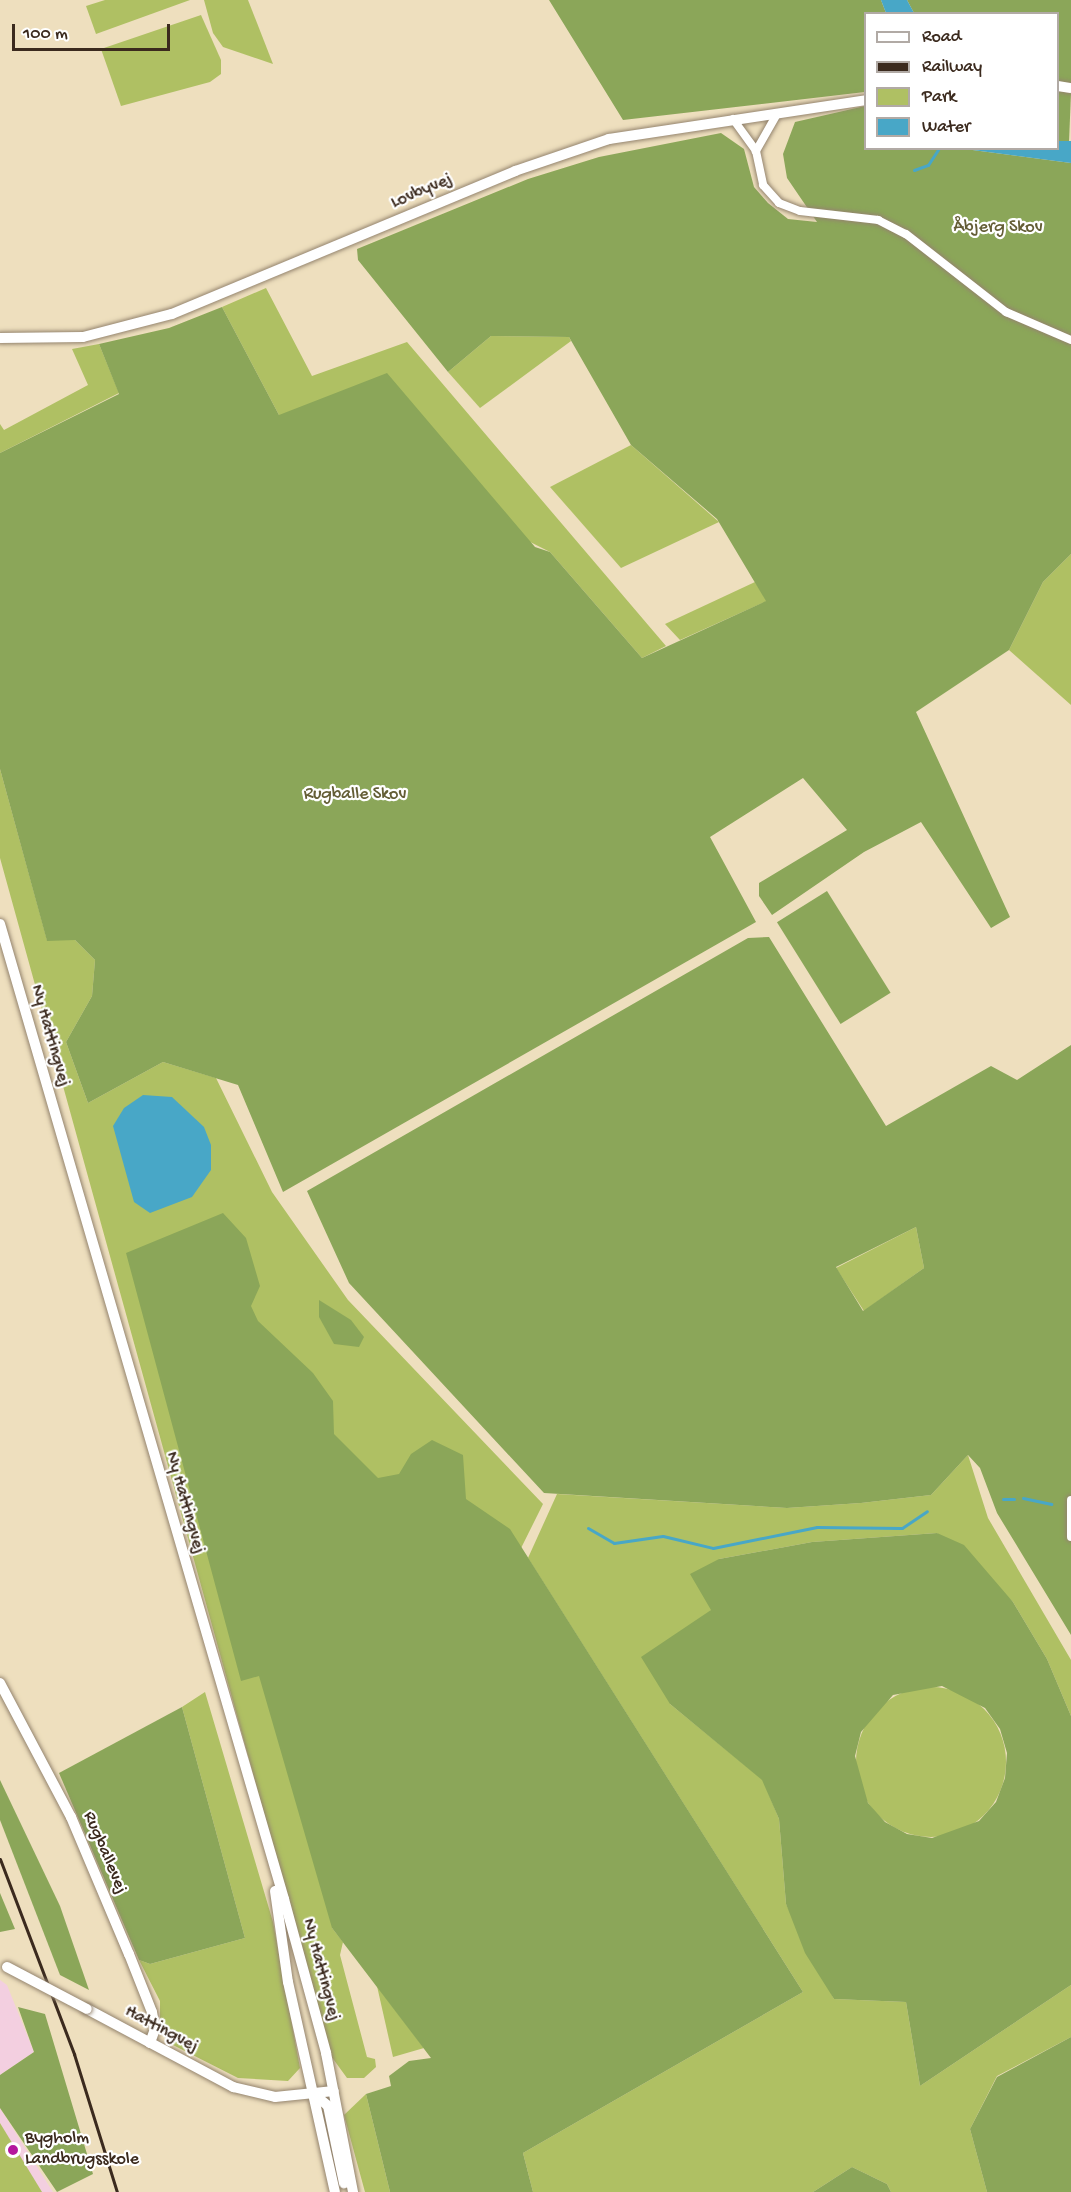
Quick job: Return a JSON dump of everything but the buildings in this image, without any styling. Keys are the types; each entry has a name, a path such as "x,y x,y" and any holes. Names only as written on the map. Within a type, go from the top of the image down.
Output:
{"street":[{"name":"Lovbyvej","path":"0,338 83,337 138,325 568,152 609,139 864,100"},
{"path":"756,151 777,114"},
{"path":"733,119 756,151 763,185 779,203 800,211 878,220 906,234 1006,312 1071,340"},
{"name":"Ny Hattingvej","path":"0,924 334,2091"},
{"path":"1071,1500 1071,1537"},
{"name":"Rugballevej","path":"0,1683 71,1817 129,1954 152,2012 155,2029 150,2043"},
{"path":"268,1856 335,2192"},
{"name":"Hattingvej","path":"4,1965 233,2087 275,2097 315,2095 334,2091"},
{"path":"334,2091 353,2192"},
{"path":"315,2095 328,2106 346,2192"}],"shaded area":[{"path":"0,1980 7,1985 34,2052 0,2075"},
{"name":"Bygholm Landbrugsskole","path":"0,2108 53,2192 0,2192"}],"green space":[{"path":"105,0 190,0 96,34 86,6"},
{"path":"204,0 248,0 273,64 223,47 213,33"},
{"path":"549,0 881,0 886,12 864,12 864,92 623,120"},
{"path":"907,0 1071,0 1071,84 1059,83 1059,12 913,12"},
{"path":"201,15 221,60 221,74 210,82 121,106 101,49"},
{"path":"1059,91 1071,93 1069,142 1059,141"},
{"name":"Rugballe Skov","path":"864,106 864,150 973,150 1071,163 1071,554 1043,582 1009,650 916,712 1010,917 991,928 921,822 864,852 772,915 759,896 759,883 847,830 803,778 710,837 756,922 283,1192 238,1085 163,1062 88,1103 66,1042 92,996 95,960 75,940 47,941 0,769 0,453 119,394 99,344 169,328 222,307 279,415 387,373 535,547 550,552 642,658 766,601 717,519 631,445 569,337 491,336 448,372 358,260 357,249 528,179 599,157 721,133 744,149 754,187 768,203 788,219 817,222 787,178 783,154 795,122"},
{"path":"266,288 312,376 407,342 666,646 642,658 550,552 279,415 222,307"},
{"path":"491,336 569,337 571,341 480,408 448,372"},
{"path":"99,344 119,393 0,453 0,424 4,430 88,385 72,349"},
{"path":"631,445 719,522 621,568 550,487"},
{"path":"1071,554 1071,705 1009,650 1043,582"},
{"path":"755,582 767,601 680,640 665,624"},
{"path":"0,769 47,940 75,940 95,960 92,996 66,1042 88,1103 163,1062 216,1078 272,1192 348,1300 543,1504 332,1928 343,1942 340,1955 367,2057 375,2059 376,2067 364,2078 347,2078 331,2056 0,858"},
{"path":"827,891 891,993 841,1024 777,922"},
{"path":"769,937 886,1126 991,1066 1017,1080 1071,1045 1071,1635 997,1513 980,1468 968,1455 931,1495 861,1503 787,1508 544,1493 349,1283 307,1191 748,938","holes":["916,1227 924,1268 863,1311 836,1267"]},
{"path":"223,1213 246,1238 260,1286 251,1306 258,1321 313,1373 333,1401 334,1434 378,1478 399,1474 411,1454 432,1440 463,1455 466,1499 510,1529 803,1992 523,2153 533,2192 390,2192 366,2094 391,2086 389,2076 409,2061 431,2058 332,1928 259,1676 241,1681 126,1253"},
{"path":"916,1227 924,1268 864,1311 836,1268"},
{"path":"319,1300 351,1320 364,1337 359,1347 334,1344 319,1317"},
{"path":"968,1455 988,1518 1071,1660 1071,1716 1047,1659 1013,1602 937,1533 812,1542 719,1559 711,1610 670,1704 763,1780 779,1819 786,1904 834,1999 906,2002 920,2086 1071,1985 1071,2037 997,2076 970,2129 987,2192 891,2192 887,2184 852,2167 813,2192 533,2192 523,2153 803,1992 528,1558 557,1494 787,1508 861,1503 931,1495"},
{"path":"937,1533 964,1545 1013,1602 1047,1659 1071,1716 1071,1985 920,2086 906,2002 834,1999 805,1953 786,1904 779,1819 762,1780 670,1704 641,1657 711,1610 690,1574 719,1559 812,1542","holes":["942,1686 985,1708 1000,1729 1007,1753 1005,1778 996,1802 979,1821 932,1838 907,1834 885,1822 868,1803 855,1756 861,1732 893,1695"]},
{"path":"931,1687 960,1692 973,1699 984,1709 994,1720 1001,1733 1006,1762 1001,1791 994,1804 984,1815 973,1825 960,1832 931,1837 902,1832 889,1825 878,1815 868,1804 861,1791 856,1762 861,1733 868,1720 878,1709 889,1699 902,1692"},
{"path":"205,1692 273,1922 300,2068 288,2081 238,2078 169,2043 160,2028 160,2001 139,1960 150,1964 245,1938 182,1707"},
{"path":"182,1707 245,1938 150,1964 139,1960 59,1773"},
{"path":"0,1780 60,1906 89,1990 60,1975 0,1820"},
{"path":"0,1893 15,1929 0,1932"},
{"path":"377,1986 424,2048 393,2057"},
{"path":"18,2007 45,2014 93,2174 57,2192 0,2108 0,2075 34,2052"},
{"path":"1071,2037 1071,2192 987,2192 970,2129 997,2077"},
{"path":"366,2094 390,2192 365,2192 344,2115"},
{"name":"Bygholm Landbrugsskole","path":"0,2123 42,2192 0,2192"},
{"path":"852,2167 887,2184 891,2192 813,2192"}],"water":[{"path":"881,0 907,0 913,12 886,12"},
{"path":"1059,141 1071,141 1071,163 973,150 1059,150"},
{"path":"143,1095 172,1097 204,1127 211,1145 211,1170 192,1197 150,1213 134,1202 113,1126 124,1108"}],"waterway":[{"path":"914,170 928,165 938,150"},
{"path":"1023,1498 1051,1504"},
{"path":"1003,1499 1014,1499"},
{"path":"588,1528 614,1543 663,1536 713,1548 817,1527 902,1528 927,1511"}],"railway":[{"path":"0,1859 74,2054 117,2192"}],"place":[{"name":"Bygholm Landbrugsskole","path":"13,2150"}],"park label":[{"name":"Åbjerg Skov","path":"998,228"}]}
